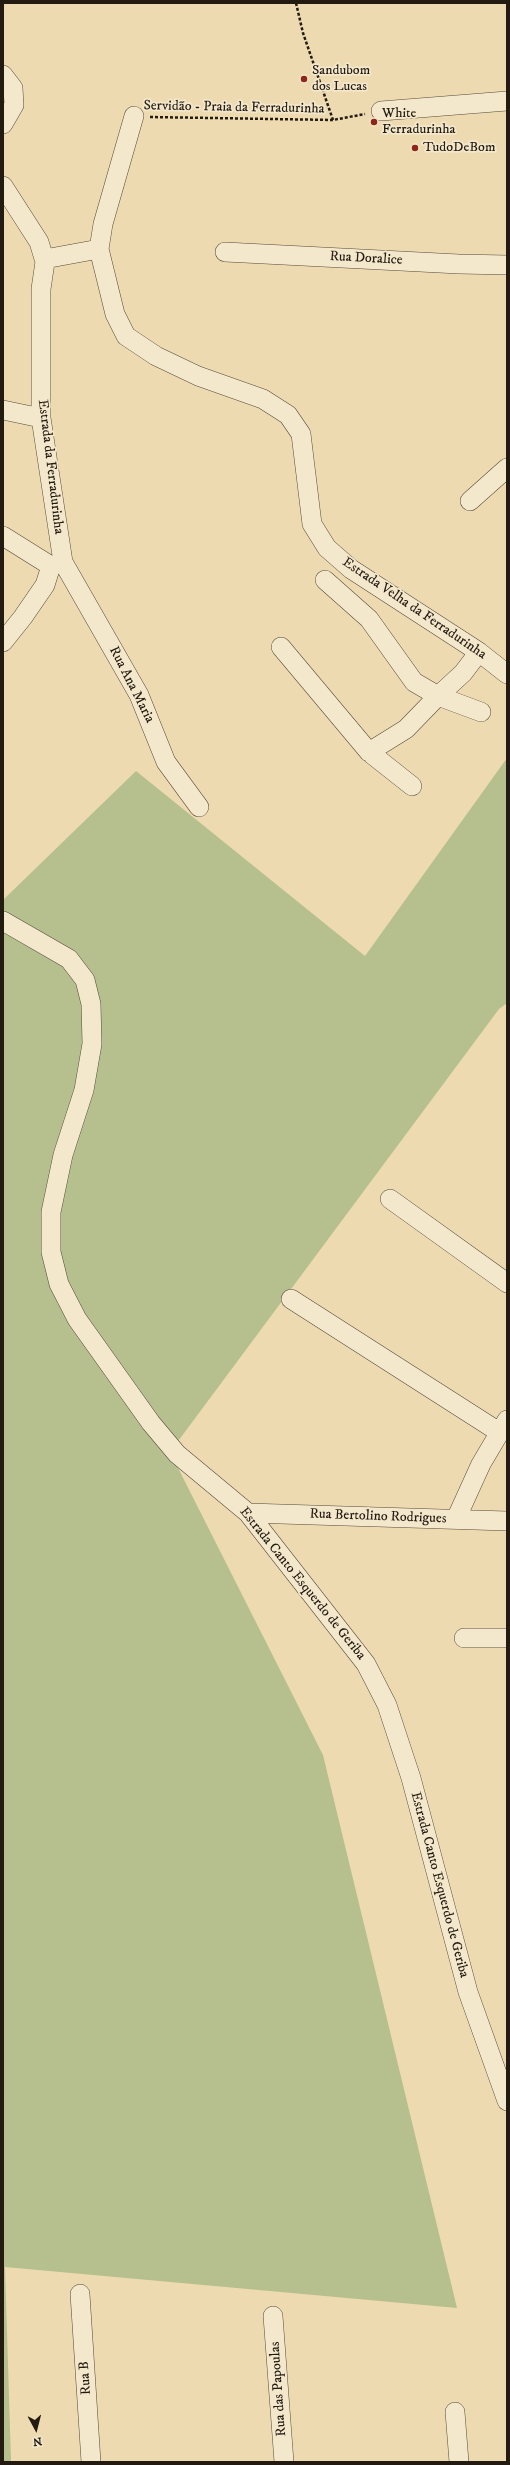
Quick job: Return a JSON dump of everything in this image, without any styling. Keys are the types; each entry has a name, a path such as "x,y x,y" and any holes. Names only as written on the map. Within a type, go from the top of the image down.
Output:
{"street":[{"path":"3,75 13,88 14,105 3,124"},
{"path":"381,111 507,100"},
{"path":"3,186 39,242 45,262 58,255 99,250 103,224 134,116"},
{"name":"Estrada Velha da Ferradurinha","path":"99,250 115,314 126,336 156,356 198,376 263,399 288,414 301,434 312,524 327,548 357,573 479,652 507,674"},
{"name":"Rua Doralice","path":"226,252 459,264 507,265"},
{"name":"Estrada da Ferradurinha","path":"45,262 41,289 41,418 57,564"},
{"path":"3,410 41,418"},
{"path":"470,501 507,468"},
{"path":"3,536 57,564 45,585 23,617 3,642"},
{"name":"Rua Ana Maria","path":"57,564 139,695 166,762 199,807"},
{"path":"325,580 369,619 414,682 438,696 481,712"},
{"path":"281,647 369,752 412,786"},
{"path":"369,752 406,729 463,673 479,652"},
{"name":"Estrada Canto Esquerdo de Geriba","path":"3,921 69,959 85,980 91,1004 92,1044 85,1082 63,1155 51,1212 51,1252 59,1284 78,1319 151,1423 177,1454 248,1513 366,1664 387,1705 411,1778 468,1992 507,2101"},
{"path":"390,1199 507,1283"},
{"path":"291,1299 503,1426 480,1464 456,1519"},
{"name":"Rua Bertolino Rodrigues","path":"248,1513 507,1521"},
{"path":"464,1638 507,1638"},
{"name":"Rua B","path":"80,2294 91,2462"},
{"name":"Rua das Papoulas","path":"274,2316 284,2462"},
{"path":"455,2412 459,2462"}],"path":[{"name":"Servidão - Praia da Ferradurinha","path":"296,3 303,33 333,120"},
{"name":"Servidão - Praia da Ferradurinha","path":"134,116 333,120 381,111"}],"green space":[{"path":"507,758 507,1003 499,1009 170,1452 323,1755 457,2308 5,2267 11,2462 3,2462 3,900 136,771 365,956"}],"place":[{"name":"Sandubom dos Lucas","path":"304,79"},
{"name":"White Ferradurinha","path":"374,122"},
{"name":"TudoDeBom","path":"415,148"}]}
